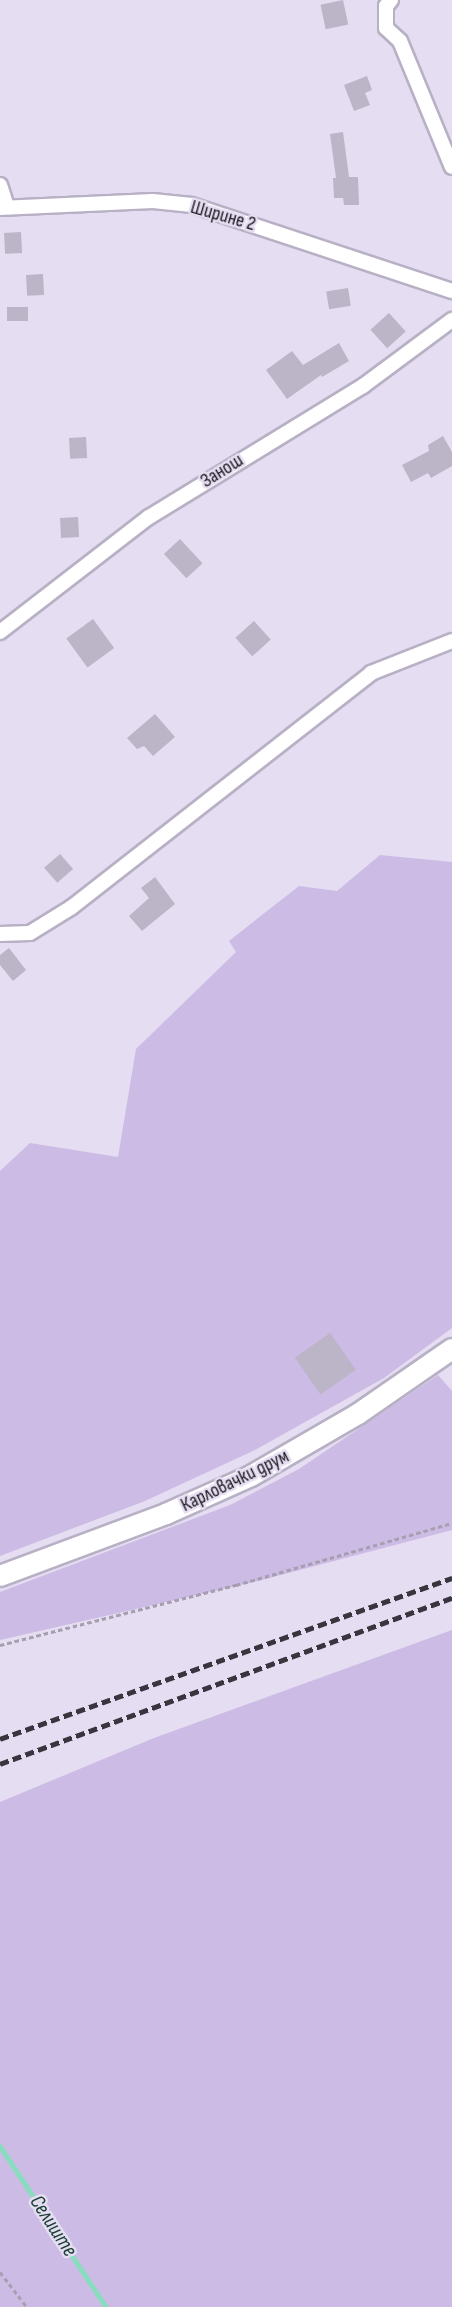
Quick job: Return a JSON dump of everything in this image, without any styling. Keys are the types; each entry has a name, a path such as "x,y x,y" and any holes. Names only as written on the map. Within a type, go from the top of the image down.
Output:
{"main road":[{"name":"Карловачки друм","path":"0,1576 166,1514 251,1476 358,1414 452,1349"}],"street":[{"path":"391,0 386,6 386,28 400,41 452,167"},
{"name":"Ширине 2","path":"0,185 4,208 153,201 192,205 452,291"},
{"name":"Занош","path":"0,632 149,517 363,386 452,320"},
{"path":"0,934 30,933 72,907 371,673 452,641"}],"path":[{"path":"0,1645 236,1585 452,1523"},
{"path":"0,2272 27,2307"}],"shaded area":[{"path":"380,855 452,862 452,1328 384,1378 255,1450 145,1501 0,1556 0,1171 30,1143 118,1157 136,1049 236,952 229,941 299,886 337,891"},
{"path":"438,1375 452,1391 452,1530 254,1582 0,1640 0,1592 230,1505 299,1469"},
{"path":"452,1630 452,2307 0,2307 0,1802 154,1738"}],"building":[{"path":"343,0 348,24 326,29 321,5"},
{"path":"367,76 372,90 365,93 370,105 354,111 344,85"},
{"path":"343,132 349,177 358,177 359,205 344,205 343,198 334,198 333,178 336,178 330,134"},
{"path":"21,232 22,253 5,254 4,233"},
{"path":"43,274 44,295 27,296 26,275"},
{"path":"348,288 351,306 329,309 326,291"},
{"path":"7,307 28,307 28,321 7,321"},
{"path":"389,313 406,332 387,348 370,330"},
{"path":"339,343 349,361 322,377 321,375 287,399 266,370 292,351 303,365"},
{"path":"443,436 452,452 452,466 431,478 428,473 411,482 402,465 429,451 428,445"},
{"path":"86,437 87,458 70,459 69,438"},
{"path":"78,517 79,537 61,538 60,518"},
{"path":"180,539 203,563 186,578 164,554"},
{"path":"93,619 114,648 87,668 66,638"},
{"path":"254,621 271,640 252,656 235,638"},
{"path":"155,714 175,737 153,756 144,746 137,749 127,738"},
{"path":"60,854 73,869 57,883 44,868"},
{"path":"155,877 175,904 142,931 129,916 149,898 141,888"},
{"path":"9,948 26,970 13,981 0,965 0,955"},
{"path":"330,1333 356,1370 321,1395 295,1358"}],"waterway":[{"name":"Селиште","path":"0,2146 106,2307"}],"railway":[{"path":"0,1739 452,1578"},
{"path":"0,1764 452,1598"}]}
